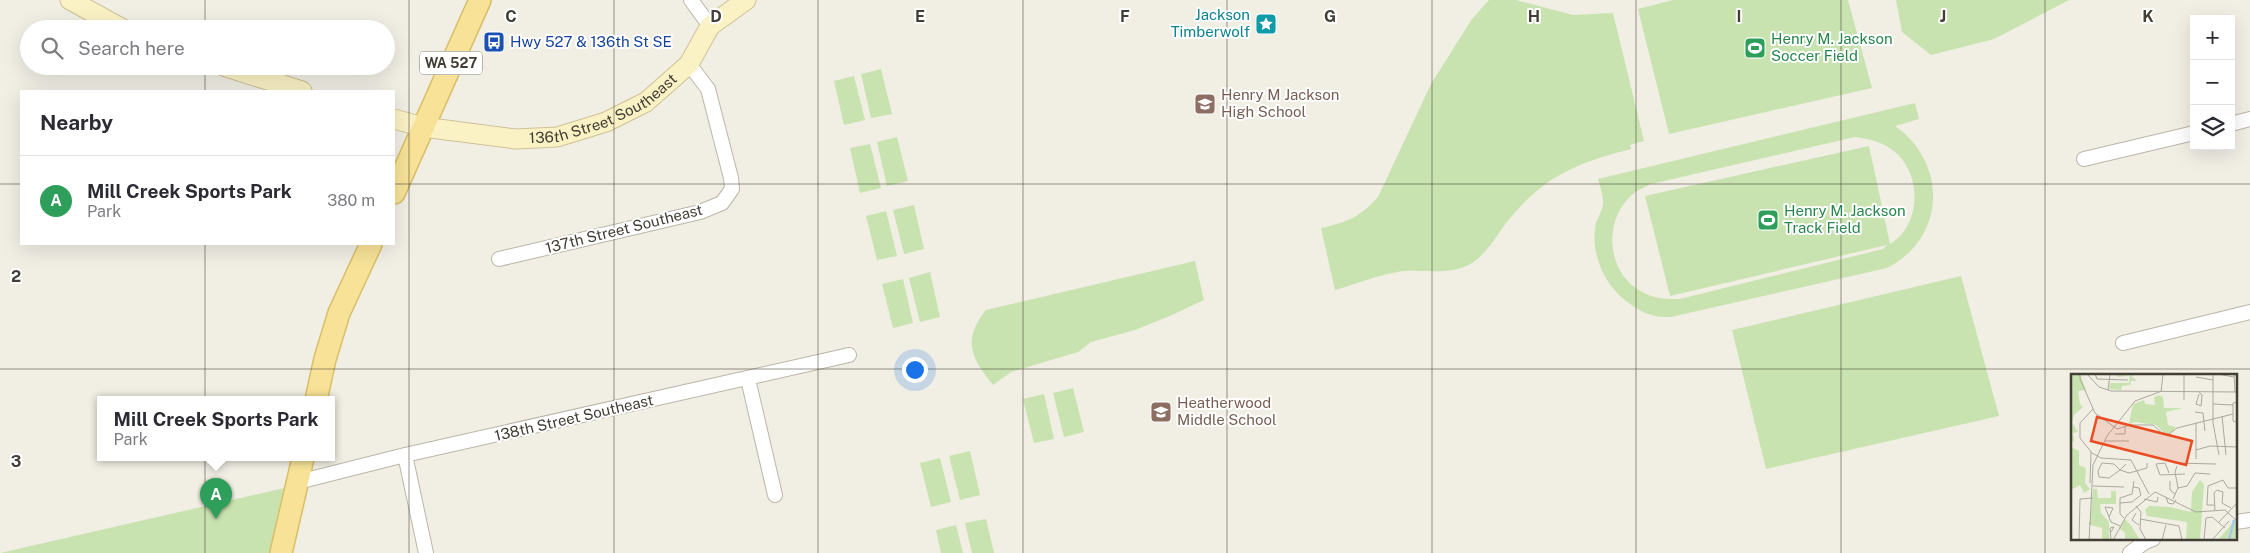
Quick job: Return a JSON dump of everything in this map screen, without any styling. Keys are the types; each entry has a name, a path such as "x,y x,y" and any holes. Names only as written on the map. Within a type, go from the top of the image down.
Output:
{"main road":[{"name":"WA 527","path":"395,190 480,0"},
{"path":"317,396 325,359 339,313 371,245"},
{"path":"281,553 303,461"}],"street":[{"path":"70,0 107,20"},
{"path":"691,0 710,26"},
{"name":"136th Street Southeast","path":"395,119 423,127 516,138 557,137 606,122 646,102 688,64 710,26 746,0"},
{"name":"137th Street Southeast","path":"499,259 700,212 722,203 732,189 731,178 708,89 688,64"},
{"path":"251,75 299,90"},
{"path":"2235,123 2250,119"},
{"path":"2084,159 2190,134"},
{"path":"2123,343 2250,312"},
{"name":"138th Street Southeast","path":"298,482 405,455 849,355"},
{"path":"748,379 775,496"},
{"path":"405,455 426,553"},
{"path":"2130,553 2150,540"}],"green space":[{"path":"1489,0 1516,0 1573,15 1613,13 1644,141 1630,145 1631,149 1580,165 1551,180 1524,203 1506,223 1493,242 1472,263 1454,270 1397,272 1335,290 1321,228 1352,218 1365,210 1378,197 1431,84 1472,19"},
{"name":"Henry M. Jackson Soccer Field","path":"1673,0 1848,0 1872,88 1669,134 1638,9"},
{"path":"1896,0 2069,0 1994,39 1931,55 1902,32"},
{"path":"881,69 892,114 871,118 861,74"},
{"path":"854,76 865,120 844,125 834,81"},
{"path":"1915,103 1919,119 1895,126 1912,141 1924,160 1931,179 1933,200 1929,220 1921,238 1906,255 1887,268 1671,317 1664,317 1647,314 1631,305 1618,294 1600,266 1595,245 1596,223 1603,205 1598,179","holes":["1855,137 1887,146 1901,158 1909,170 1913,183 1913,211 1901,235 1890,244 1869,146 1645,196 1670,296 1887,245 1883,249 1680,299 1661,298 1642,292 1630,283 1621,272 1615,259 1612,245 1613,231 1617,217 1624,204 1638,190 1651,184"]},
{"path":"897,137 908,181 887,186 877,142"},
{"path":"870,144 881,188 860,193 850,148"},
{"path":"914,205 924,249 904,254 893,210"},
{"path":"886,211 897,256 877,260 866,216"},
{"path":"1195,261 1204,300 1135,330 1091,342 1078,352 1011,372 993,385 979,366 972,349 972,340 974,331 986,310"},
{"path":"930,272 940,317 920,322 909,278"},
{"path":"1961,276 1999,416 1766,469 1732,330"},
{"path":"903,279 913,323 893,328 882,284"},
{"path":"1073,388 1084,432 1064,437 1053,393"},
{"path":"1044,394 1054,439 1034,443 1023,399"},
{"path":"970,451 980,495 960,500 949,456"},
{"path":"940,458 951,502 931,507 920,463"},
{"path":"293,486 276,553 0,553"},
{"path":"986,519 994,553 972,553 965,523"},
{"path":"956,525 963,553 941,553 936,530"}],"place":[{"name":"Jackson Timberwolf","path":"1266,24"},
{"name":"Hwy 527 & 136th St SE","path":"494,42"},
{"name":"Henry M. Jackson Soccer Field","path":"1755,48"},
{"name":"Henry M Jackson High School","path":"1205,104"},
{"name":"Henry M. Jackson Track Field","path":"1768,220"},
{"name":"Heatherwood Middle School","path":"1161,412"},
{"name":"Mill Creek Sports Park","path":"216,519"}]}
